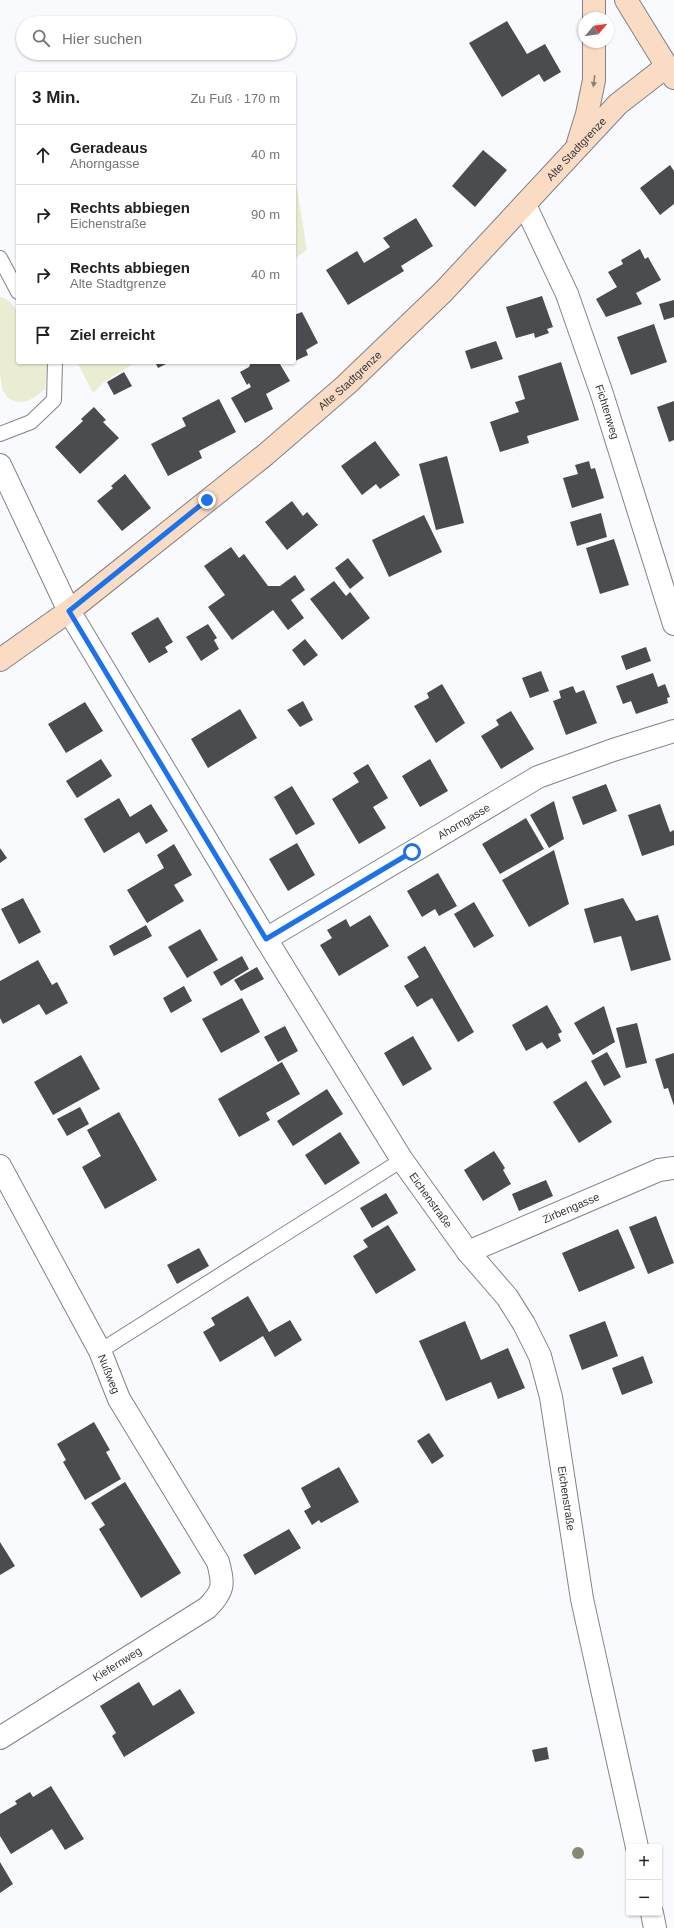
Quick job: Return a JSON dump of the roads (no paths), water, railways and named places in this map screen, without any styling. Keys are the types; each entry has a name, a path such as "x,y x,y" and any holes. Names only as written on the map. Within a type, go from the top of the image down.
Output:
{"street":[{"path":"594,0 594,12"},
{"path":"626,0 672,69"},
{"path":"576,150 588,114 594,80 594,48"},
{"name":"Alte Stadtgrenze","path":"0,660 69,611 265,455 346,385 443,292 618,104 672,69"},
{"name":"Fichtenweg","path":"525,205 567,294 602,394 674,624"},
{"name":"Eichenstraße","path":"0,465 69,611 266,939 402,1160 468,1252 507,1297 524,1324 540,1356 551,1397 582,1599 636,1844"},
{"name":"Ahorngasse","path":"266,939 538,777 613,750 674,731"},
{"name":"Nußweg","path":"0,1166 100,1351 119,1399 218,1562 222,1580"},
{"name":"Zirbengasse","path":"468,1252 660,1170 674,1168"},
{"name":"Kiefernweg","path":"0,1738 207,1608 218,1596 222,1580"},
{"path":"653,1916 655,1928"}],"lane":[{"path":"0,258 16,288"},
{"path":"0,434 31,422 54,400 55,364"},
{"path":"100,1351 402,1160"}]}
